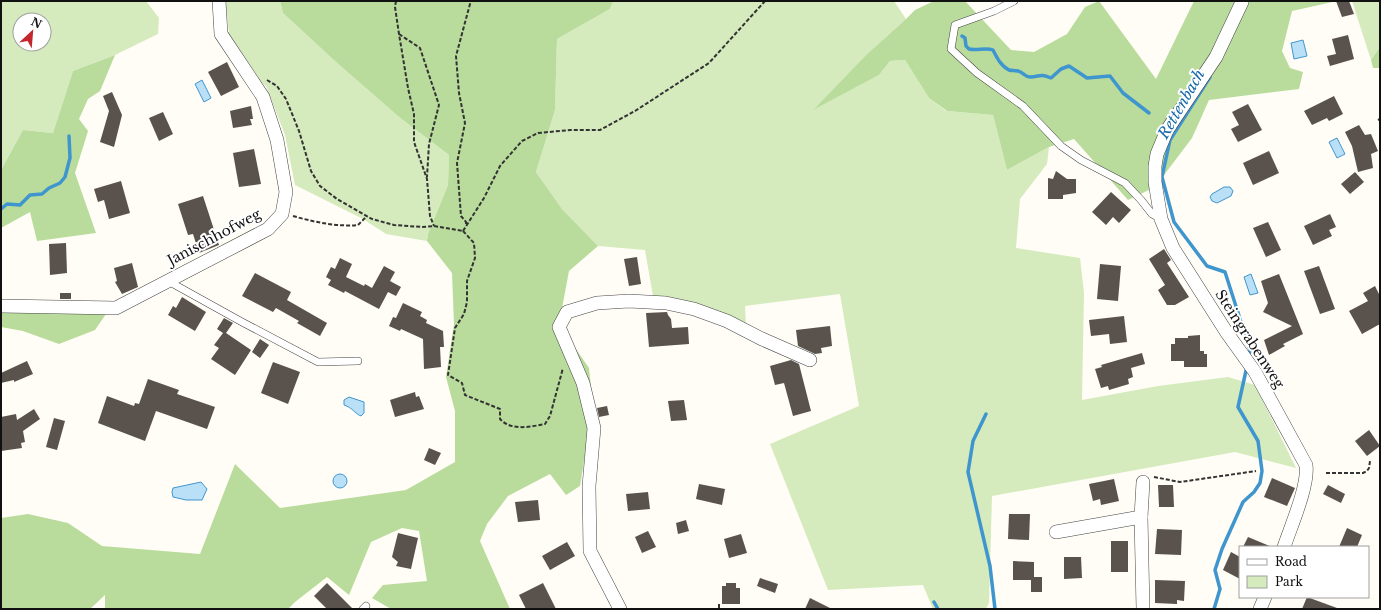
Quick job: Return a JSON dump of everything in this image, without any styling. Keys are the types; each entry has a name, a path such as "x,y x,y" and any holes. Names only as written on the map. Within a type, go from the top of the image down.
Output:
{"street":[{"name":"Janischhofweg","path":"1,306 116,308 268,229 283,212 286,192 277,140 263,97 221,34 219,1"},
{"name":"Steingrabenweg","path":"1242,2 1216,57 1174,117 1161,142 1157,154 1154,174 1161,219 1173,248 1226,333 1247,360 1259,379 1306,464 1307,471 1305,483 1284,546"},
{"path":"620,609 590,551 589,486 594,428 583,382 559,327 567,312 597,303 629,301 666,303 694,309 726,321 762,340 810,360"},
{"path":"1143,482 1141,516 1143,609"},
{"path":"1056,532 1141,516"},
{"path":"1260,609 1264,598"}],"lane":[{"name":"Steingrabenweg","path":"1014,1 994,11 955,25 951,49 977,73 1023,106 1061,146 1081,160 1125,183 1152,214 1161,219"},
{"name":"Janischhofweg","path":"168,281 318,362 358,361"}],"path":[{"path":"396,1 395,7 398,34 414,114 414,142 426,179"},
{"path":"463,231 466,222 461,216 457,163 465,123 459,92 456,56 470,1"},
{"path":"463,231 484,198 500,166 522,141 538,133 570,130 600,130 635,112 709,63 765,1"},
{"path":"398,34 420,48 439,105 429,144 426,179 430,216 434,226"},
{"path":"266,80 277,86 286,99 299,131 311,171 320,186 372,219 394,225 422,227 434,226 463,231 474,243 475,258 467,281 467,302 464,314 455,328 448,375 462,383 465,395 500,409 500,419 506,425 522,427 545,424 550,416 556,400 568,347"},
{"path":"283,212 304,219 345,226 358,225 367,216"},
{"path":"1326,473 1363,473 1369,468 1370,461"},
{"path":"1143,482 1145,479 1151,477 1180,482 1256,471"},
{"path":"719,604 719,609"}],"green space":[{"path":"1,1 146,1 159,18 158,34 115,55 73,71 53,133 23,130 1,170"},
{"path":"225,1 280,1 283,13 336,62 399,117 449,155 448,185 428,234 427,241 386,234 363,219 295,185 285,135 266,86 246,72 221,34 229,32"},
{"path":"280,1 613,1 610,9 557,39 555,110 536,172 562,209 598,246 569,271 560,319 569,339 589,368 593,405 580,486 566,495 550,474 508,496 487,524 480,541 510,609 391,609 372,598 383,585 427,581 419,531 402,528 371,542 349,595 327,577 288,609 105,609 105,595 90,609 1,609 1,518 28,514 68,523 102,546 200,554 235,464 280,508 406,490 455,462 455,411 446,377 454,324 452,273 427,241 428,234 448,185 449,155 399,117 336,62 283,13"},
{"path":"613,1 894,1 906,19 866,55 814,109 879,75 890,61 905,60 929,98 946,111 993,115 1007,170 1049,147 1047,164 1020,199 1016,248 1080,258 1084,293 1082,400 1158,386 1228,377 1255,385 1296,468 1235,452 992,496 989,603 986,609 933,609 923,585 828,590 770,444 859,406 840,294 745,306 746,326 653,296 645,250 598,246 562,209 536,172 555,110 557,39 610,9"},
{"path":"934,1 965,1 1011,50 1034,52 1067,34 1085,7 1099,1 1156,79 1194,1 1337,1 1292,11 1282,51 1290,68 1303,72 1299,89 1209,100 1192,138 1155,187 1128,200 1074,139 1049,147 1007,170 993,115 947,111 929,98 905,60 890,61 879,75 813,110 866,55 915,10"},
{"path":"1352,1 1380,2 1380,47 1371,60"},
{"path":"1380,47 1380,68 1373,68 1371,60"},
{"path":"115,55 100,91 88,99 79,119 88,131 75,173 96,233 37,241 30,212 1,228 1,170 23,130 53,133 73,71"},
{"path":"1,310 106,314 95,330 59,344 23,331 1,327"}],"water":[{"path":"1303,40 1307,56 1294,59 1291,43"},
{"path":"202,80 211,98 204,102 195,84"},
{"path":"1337,138 1345,154 1337,158 1329,142"},
{"path":"1224,187 1230,187 1233,191 1231,196 1217,203 1212,201 1210,197 1212,194"},
{"path":"1251,274 1258,293 1250,295 1244,277"},
{"path":"349,397 364,402 364,413 361,416 344,405 344,400"},
{"path":"340,474 345,476 347,481 345,486 340,488 335,486 333,481 335,476"},
{"path":"201,482 207,489 202,500 186,500 173,497 173,488"}],"building":[{"path":"1336,1 1349,1 1354,14 1342,17"},
{"path":"1348,35 1354,59 1330,66 1327,56 1336,54 1332,39"},
{"path":"227,62 239,87 221,96 208,72"},
{"path":"112,92 122,115 114,147 100,142 109,111 103,96"},
{"path":"1334,96 1343,114 1329,121 1327,118 1312,125 1304,111"},
{"path":"1248,104 1262,130 1238,142 1231,129 1239,125 1232,112"},
{"path":"251,106 253,119 250,119 252,125 233,128 230,111"},
{"path":"163,112 173,134 159,141 149,118"},
{"path":"1359,125 1365,135 1371,134 1378,151 1371,154 1373,168 1358,172 1352,146 1345,132"},
{"path":"254,149 261,184 239,187 233,153"},
{"path":"1269,151 1279,173 1253,185 1243,163"},
{"path":"1056,171 1067,179 1076,179 1076,193 1063,195 1063,199 1048,199 1048,178 1053,179"},
{"path":"1355,172 1364,182 1350,194 1341,184"},
{"path":"121,181 130,213 109,219 104,200 98,202 94,189"},
{"path":"1111,192 1131,210 1119,223 1113,217 1106,225 1092,212"},
{"path":"203,196 219,245 199,253 193,234 188,235 178,204"},
{"path":"1330,214 1336,227 1329,230 1332,236 1313,245 1304,226"},
{"path":"1268,222 1281,250 1266,257 1253,228"},
{"path":"66,243 67,273 50,275 49,244"},
{"path":"1164,249 1171,260 1167,263 1189,297 1175,305 1167,305 1158,290 1165,285 1149,259"},
{"path":"637,257 641,284 629,286 624,259"},
{"path":"340,258 352,264 346,277 364,286 365,284 372,288 384,266 395,272 390,281 401,287 396,296 388,292 379,309 345,291 344,293 328,285 331,280 326,277 331,267 335,269"},
{"path":"132,263 138,287 122,294 115,282 117,281 114,268"},
{"path":"1100,264 1121,266 1118,301 1097,299"},
{"path":"1319,266 1335,309 1320,314 1304,271"},
{"path":"255,273 291,292 287,300 327,323 320,336 297,323 299,321 276,308 273,312 242,296"},
{"path":"1279,274 1303,334 1283,344 1285,346 1269,355 1264,340 1292,326 1263,312 1268,303 1261,281"},
{"path":"1375,286 1380,296 1380,324 1362,334 1349,311 1368,301 1363,293"},
{"path":"60,293 71,293 71,299 60,299"},
{"path":"182,297 206,312 195,331 168,315 173,306 176,308"},
{"path":"403,303 422,312 420,316 427,320 426,323 443,331 444,347 440,347 441,367 424,369 423,339 401,329 400,331 389,326 393,317 396,318"},
{"path":"667,312 671,319 672,328 688,327 689,344 649,347 646,313"},
{"path":"1124,316 1127,342 1110,344 1109,334 1091,336 1089,320"},
{"path":"224,318 233,323 226,333 251,350 235,375 211,359 219,348 214,345 223,333 217,329"},
{"path":"830,326 832,346 821,348 822,353 815,354 798,346 796,330"},
{"path":"1200,335 1200,351 1204,351 1204,354 1207,354 1207,367 1184,367 1184,361 1171,361 1171,344 1175,344 1175,338 1188,338 1188,336"},
{"path":"260,339 269,345 260,358 252,352"},
{"path":"1142,353 1145,364 1131,368 1133,377 1128,379 1129,384 1109,390 1108,386 1101,388 1095,369 1102,367 1101,365"},
{"path":"791,360 799,364 811,411 793,416 784,383 775,385 770,366"},
{"path":"27,361 33,374 14,382 14,380 1,383 1,373"},
{"path":"273,362 300,372 288,404 261,393"},
{"path":"148,379 179,390 177,394 215,407 207,429 156,411 145,441 98,423 107,396 134,406 135,403 139,404"},
{"path":"415,392 416,397 419,396 424,409 395,417 390,400"},
{"path":"684,400 687,420 671,421 668,401"},
{"path":"607,406 609,415 599,417 597,408"},
{"path":"34,409 40,419 23,431 25,442 21,443 22,448 1,451 1,417 16,414 17,420"},
{"path":"54,418 65,421 57,450 46,447"},
{"path":"1369,430 1380,446 1367,456 1355,441"},
{"path":"429,448 441,453 435,465 424,460"},
{"path":"1272,478 1295,488 1287,506 1264,497"},
{"path":"1114,479 1119,501 1101,505 1100,499 1093,501 1089,484"},
{"path":"699,484 725,489 722,505 696,499"},
{"path":"1158,485 1173,485 1174,507 1159,507"},
{"path":"1328,485 1345,494 1341,503 1323,494"},
{"path":"648,492 650,509 628,511 626,494"},
{"path":"538,500 540,520 518,522 515,502"},
{"path":"1009,514 1030,514 1029,540 1008,539"},
{"path":"686,520 689,531 678,534 676,523"},
{"path":"1347,528 1362,535 1357,546 1339,546"},
{"path":"1157,529 1182,530 1181,555 1155,554"},
{"path":"648,531 656,547 642,553 635,537"},
{"path":"398,533 418,538 411,569 396,566 398,562 392,557"},
{"path":"741,534 747,553 729,558 724,539"},
{"path":"1248,537 1270,546 1244,546"},
{"path":"1111,541 1128,541 1128,572 1111,572"},
{"path":"567,542 575,556 550,570 542,556"},
{"path":"1231,552 1239,556 1239,578 1223,570"},
{"path":"1064,557 1081,557 1082,578 1064,579"},
{"path":"1013,561 1034,562 1034,577 1042,577 1042,592 1031,592 1031,580 1013,580"},
{"path":"760,578 778,584 775,593 757,586"},
{"path":"1155,580 1185,581 1184,601 1177,600 1177,604 1155,603"},
{"path":"327,583 353,609 327,609 314,596"},
{"path":"543,583 556,609 526,609 519,595"},
{"path":"726,583 736,583 736,588 740,588 740,604 722,604 722,586 726,586"},
{"path":"810,598 832,609 805,609"},
{"path":"1307,598 1337,608 1337,609 1302,609"}],"waterway":[{"path":"962,36 965,38 966,46 969,49 993,50 1000,62 1006,68 1020,72 1028,77 1042,75 1051,78 1061,69 1069,66 1087,78 1110,76 1123,93 1149,113"},
{"name":"Rettenbach","path":"1210,77 1170,140 1162,177 1174,222 1207,266 1225,272 1250,350 1249,356"},
{"path":"1,209 7,204 20,205 30,195 42,194 49,188 60,183 65,177 70,158 69,136"},
{"name":"Rettenbach","path":"1214,609 1220,589 1215,570 1222,549 1243,502 1254,492 1260,483 1262,471 1258,441 1238,407 1247,366"},
{"path":"986,414 973,441 968,472 990,566 995,609"},
{"path":"934,602 938,609"}]}
